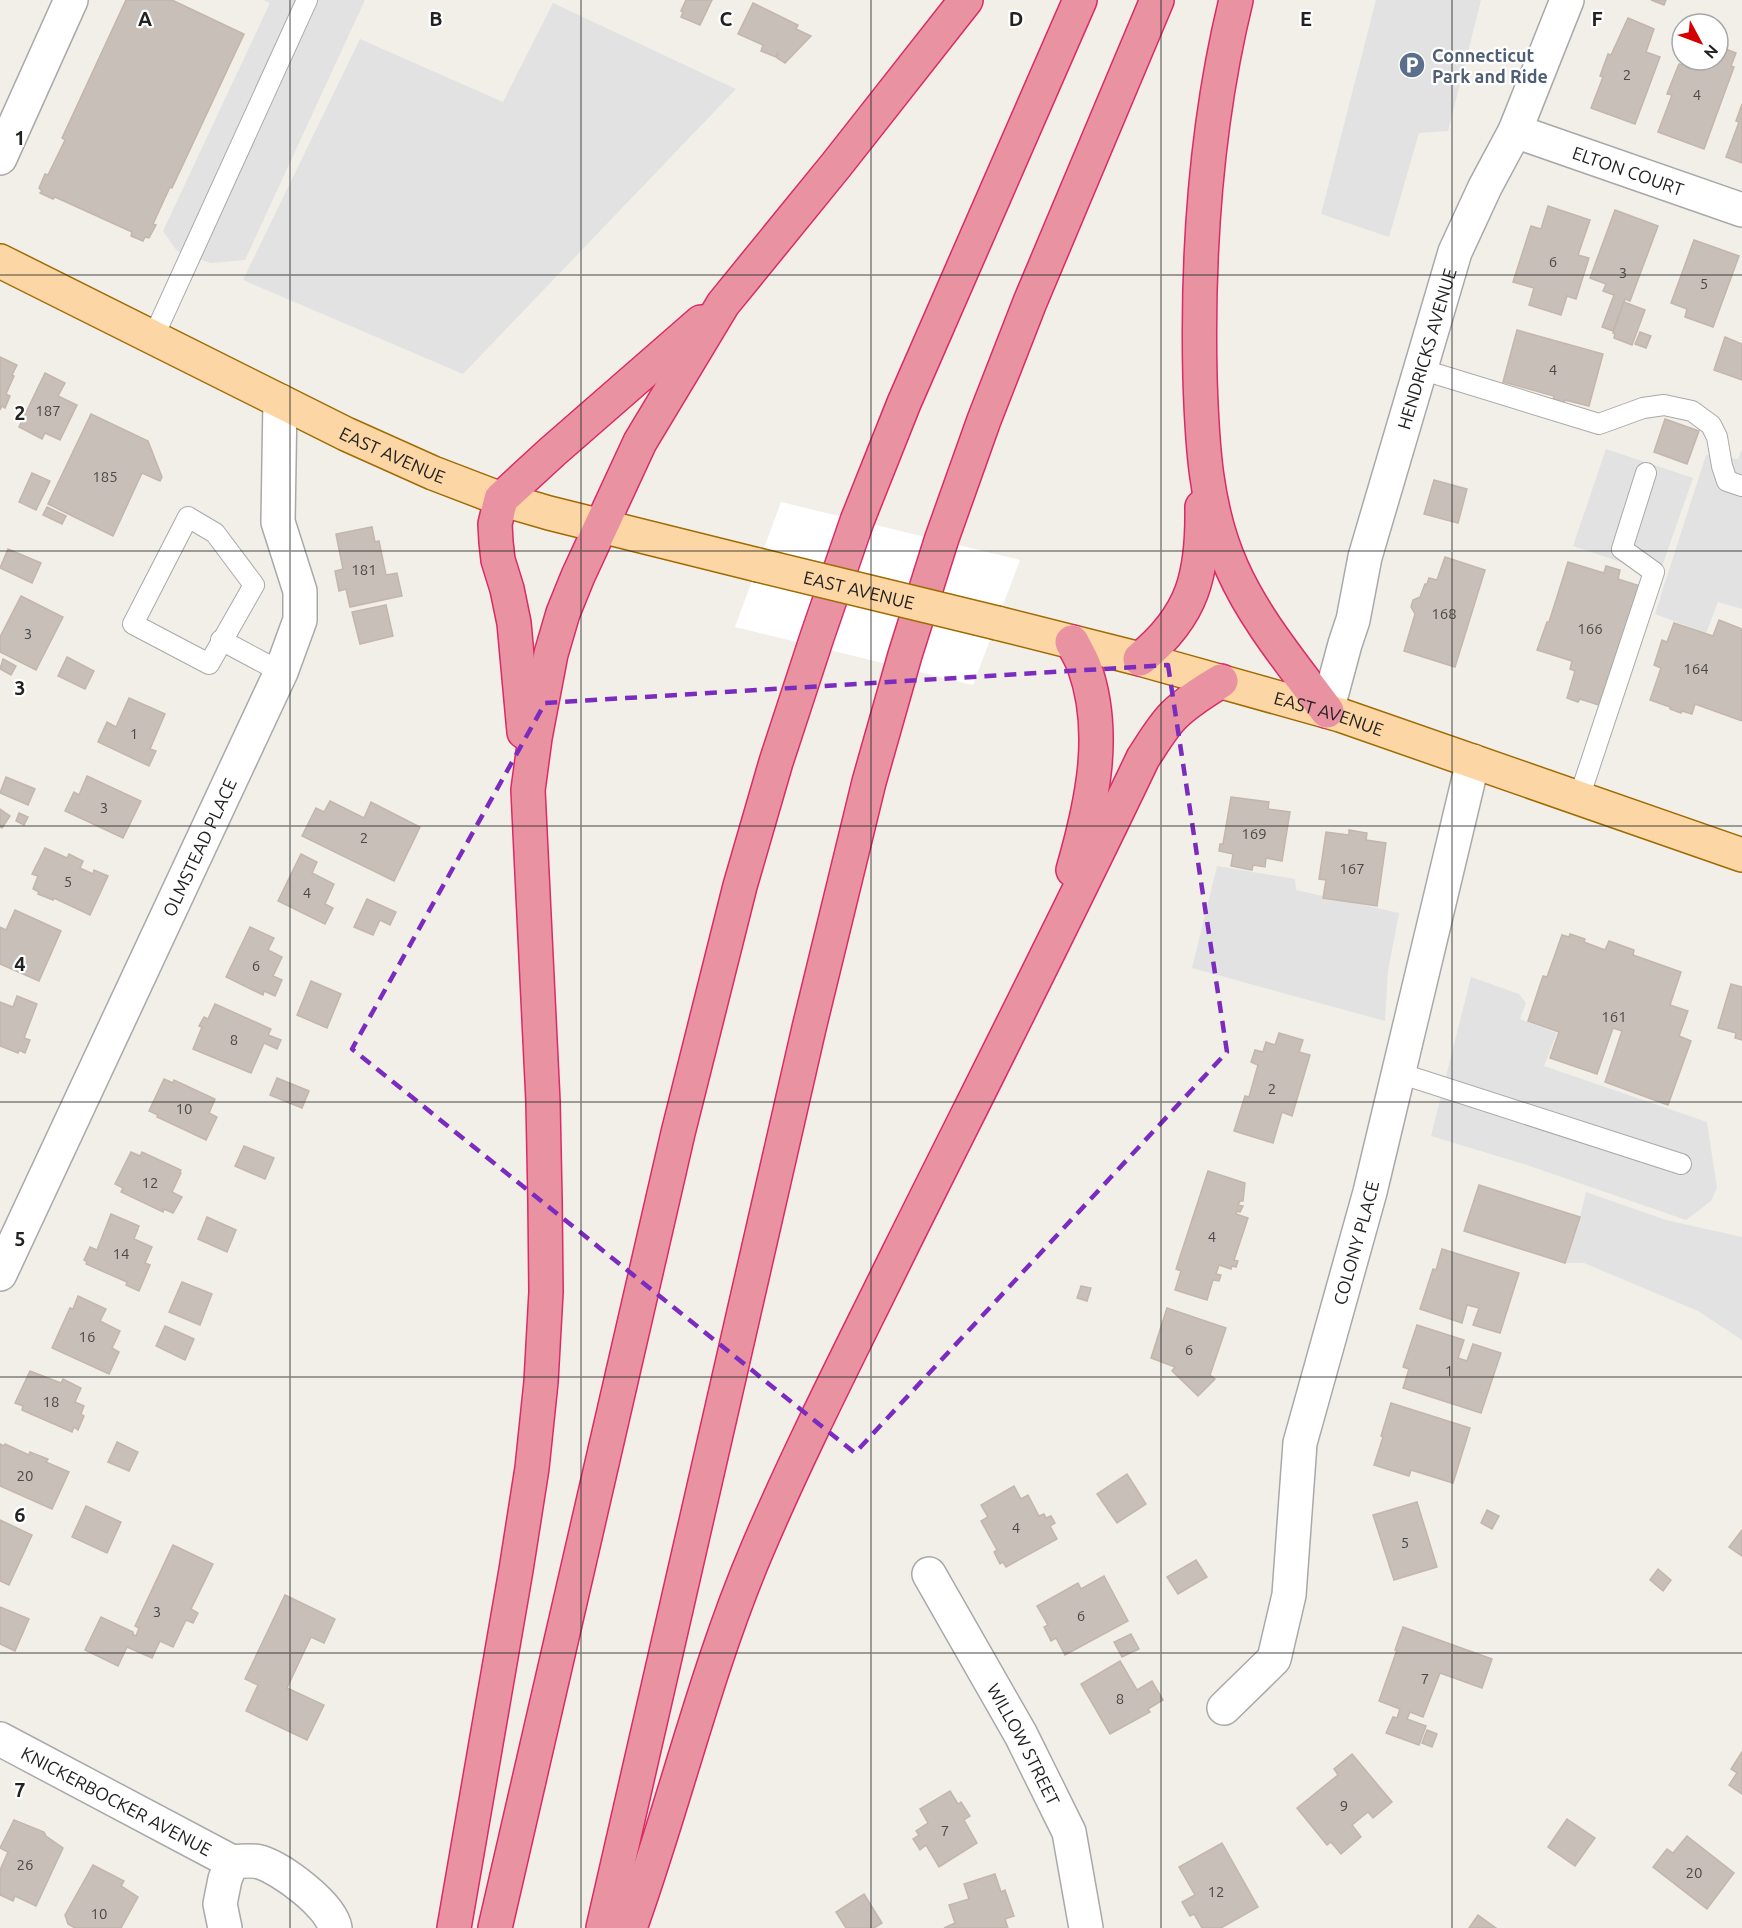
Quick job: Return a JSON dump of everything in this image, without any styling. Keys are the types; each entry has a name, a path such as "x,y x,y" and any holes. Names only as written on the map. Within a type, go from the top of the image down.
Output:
{"highway":[{"path":"528,790 551,654 576,579 649,425 723,304 966,0"},
{"path":"495,1928 707,1012 776,762 857,521 904,403 1080,0"},
{"path":"603,1928 812,1017 869,782 905,655 942,538 1029,302 1157,0"},
{"path":"1140,659 1154,648 1181,613 1194,589 1200,562 1203,535 1200,325 1205,181 1216,100 1236,0"},
{"path":"454,1928 532,1468 541,1382 546,1292 544,1157 528,790 514,623 498,560 495,524 501,499 647,368 723,304"},
{"path":"1202,432 1203,453 1214,513 1232,568 1245,595 1264,624 1327,711"},
{"path":"1031,984 1063,902 1093,782 1095,712 1084,664 1072,642"},
{"path":"630,1928 676,1791 702,1700 756,1553 824,1404 1143,758 1174,714 1221,681"}],"main road":[{"name":"EAST AVENUE","path":"0,261 389,454 501,499 549,513 1140,659 1327,711 1742,855"}],"street":[{"path":"0,158 71,0"},
{"name":"HENDRICKS AVENUE","path":"1327,711 1353,620 1365,557 1455,252 1485,187 1515,131 1567,0"},
{"name":"ELTON COURT","path":"1515,131 1742,210"},
{"name":"OLMSTEAD PLACE","path":"0,1274 281,672 300,620 300,591 278,522 280,401"},
{"name":"COLONY PLACE","path":"1224,1708 1274,1659 1289,1595 1300,1443 1370,1192 1473,761"},
{"name":"WILLOW STREET","path":"928,1574 1021,1735 1069,1832 1086,1928"},
{"name":"KNICKERBOCKER AVENUE","path":"0,1739 232,1862 257,1861 277,1870 319,1903 334,1920 335,1928"},
{"name":"KNICKERBOCKER AVENUE","path":"225,1928 220,1904 225,1879 232,1862"}],"lane":[{"path":"153,338 307,0"},
{"path":"1420,369 1599,424 1643,408 1664,405 1692,411 1712,425 1727,481 1742,486"},
{"path":"1579,798 1654,572 1622,549 1646,473"},
{"path":"188,517 215,533 254,585 221,640 209,664 133,624 188,517"},
{"path":"221,640 281,672"},
{"path":"1399,1073 1681,1164"}],"highlighted area":[{"path":"1168,665 1227,1052 855,1453 352,1049 545,703"}],"shaded area":[{"path":"264,0 365,0 245,260 211,263 177,251 163,231 270,3"},
{"name":"Connecticut Park and Ride","path":"1376,0 1481,0 1448,131 1419,133 1389,237 1321,214"},
{"path":"553,3 736,89 463,374 243,280 360,39 503,102"},
{"path":"1606,449 1693,478 1659,575 1573,546"},
{"path":"1742,449 1742,609 1718,602 1706,633 1655,614 1706,455 1738,459"},
{"path":"1217,866 1295,879 1296,890 1399,913 1388,971 1385,1021 1192,968"},
{"path":"1471,977 1519,994 1526,1003 1520,1019 1557,1033 1544,1066 1707,1122 1717,1188 1711,1201 1686,1220 1527,1165 1431,1136"},
{"path":"1586,1192 1666,1220 1742,1237 1742,1340 1698,1311 1584,1263 1565,1263"}],"pier":[{"path":"781,502 1020,560 973,685 735,627"}],"building":[{"path":"126,0 172,0 244,34 172,188 170,187 153,224 156,225 149,238 145,237 143,241 131,236 132,232 55,197 53,199 40,193 42,191 39,188 65,140 62,138"},
{"path":"686,0 712,0 700,25 681,17"},
{"path":"1651,0 1666,0 1664,5"},
{"path":"753,3 798,25 796,29 811,36 785,63 777,58 778,52 776,57 761,51 763,45 738,34"},
{"path":"1628,18 1654,29 1646,52 1660,57 1635,124 1591,108 1603,77 1600,76 1608,54 1611,55"},
{"path":"1730,51 1736,53 1731,66 1734,67 1704,149 1658,132 1672,95 1667,94 1676,72 1730,72"},
{"path":"1742,104 1742,163 1726,157 1739,122 1736,121"},
{"path":"1548,206 1590,220 1578,255 1589,258 1576,299 1567,296 1561,315 1529,305 1534,288 1513,282 1531,226 1541,229"},
{"path":"1615,210 1658,226 1630,301 1625,299 1613,331 1602,327 1614,295 1603,291 1606,284 1590,278"},
{"path":"1694,240 1739,256 1713,327 1685,317 1687,309 1671,303"},
{"path":"1624,302 1645,310 1632,345 1614,338 1615,333 1613,333"},
{"path":"1517,330 1603,354 1589,406 1565,400 1564,403 1553,400 1554,396 1503,382"},
{"path":"1640,332 1651,336 1646,348 1635,344"},
{"path":"1725,337 1742,344 1742,380 1714,370"},
{"path":"0,357 17,365 6,394 10,396 5,408 2,406 0,410"},
{"path":"45,373 65,383 58,396 77,405 60,440 45,433 42,439 19,427"},
{"path":"91,414 148,441 162,477 160,481 142,473 113,536 48,504"},
{"path":"1665,419 1699,431 1687,464 1654,452"},
{"path":"32,473 50,481 36,510 19,502"},
{"path":"1434,480 1467,489 1458,523 1424,514"},
{"path":"47,507 66,516 62,524 43,515"},
{"path":"372,527 375,542 379,541 386,575 397,573 402,596 350,607 346,589 339,591 335,571 343,569 336,534"},
{"path":"8,549 41,563 32,583 0,568"},
{"path":"1445,557 1485,570 1455,667 1404,651 1415,614 1411,607 1413,600 1420,597 1429,578 1437,580"},
{"path":"1568,562 1604,573 1606,566 1620,570 1618,579 1640,586 1602,706 1580,699 1578,702 1567,698 1575,671 1570,669 1572,661 1537,650 1547,622 1549,622"},
{"path":"21,596 63,617 36,670 0,652 0,637"},
{"path":"386,605 393,636 360,644 352,612"},
{"path":"1719,620 1742,629 1742,721 1695,704 1692,714 1682,711 1681,713 1650,700 1661,668 1654,665 1662,640 1667,642 1674,623 1713,636"},
{"path":"67,657 94,671 85,689 58,676"},
{"path":"3,659 16,666 11,675 0,669"},
{"path":"129,698 165,714 150,749 156,751 149,766 98,742 107,722 116,727"},
{"path":"87,776 141,801 123,838 65,811 74,792 79,795"},
{"path":"6,777 35,789 28,805 0,793"},
{"path":"1231,797 1269,802 1268,809 1290,812 1282,861 1266,858 1265,867 1253,865 1252,870 1231,866 1233,854 1219,851 1220,844 1223,844"},
{"path":"330,801 364,818 371,802 420,827 394,881 302,836 316,808 324,812"},
{"path":"0,809 10,816 2,828 0,827"},
{"path":"19,813 28,817 24,825 16,821"},
{"path":"1349,830 1367,833 1366,840 1386,843 1377,906 1323,898 1326,880 1319,879 1326,832 1349,835"},
{"path":"45,848 67,858 69,854 83,861 80,868 93,874 94,870 108,876 90,915 54,898 53,900 38,894 39,892 33,889 38,876 32,874"},
{"path":"301,854 317,862 312,873 334,884 325,904 333,908 325,924 278,901"},
{"path":"367,899 396,912 390,925 380,920 373,935 354,927"},
{"path":"15,910 61,931 39,981 0,964 0,927 6,930"},
{"path":"250,927 274,938 268,950 282,957 273,976 282,980 275,996 264,991 263,995 226,977"},
{"path":"1570,934 1605,950 1609,941 1634,950 1633,955 1681,972 1670,1005 1688,1011 1679,1036 1691,1041 1668,1105 1605,1082 1622,1031 1613,1028 1597,1074 1550,1058 1559,1032 1528,1021 1543,976 1547,977 1562,935 1569,937"},
{"path":"311,981 341,994 327,1028 297,1015"},
{"path":"1731,984 1742,987 1742,1040 1735,1038 1736,1033 1718,1028"},
{"path":"17,996 37,1004 24,1038 30,1040 25,1053 19,1050 18,1053 0,1046 0,1002 13,1007"},
{"path":"215,1004 271,1029 268,1035 281,1040 277,1049 264,1043 251,1073 193,1049 202,1027 199,1026 204,1017 208,1019"},
{"path":"1279,1033 1303,1040 1299,1052 1310,1055 1292,1116 1282,1112 1273,1143 1234,1131 1245,1096 1249,1097 1258,1065 1251,1062 1255,1050 1263,1052 1266,1042 1275,1045"},
{"path":"277,1078 309,1091 302,1108 270,1095"},
{"path":"164,1079 173,1083 174,1080 215,1099 209,1113 217,1117 206,1140 149,1111"},
{"path":"244,1146 274,1158 265,1179 235,1166"},
{"path":"131,1152 140,1156 142,1152 181,1170 172,1192 182,1197 173,1213 164,1209 163,1212 121,1192 123,1188 115,1184"},
{"path":"1208,1171 1245,1183 1243,1201 1240,1201 1238,1205 1243,1206 1236,1214 1248,1218 1234,1260 1238,1261 1236,1267 1232,1266 1231,1269 1219,1265 1216,1274 1221,1275 1219,1281 1213,1280 1207,1300 1175,1290 1181,1271 1176,1269"},
{"path":"1479,1185 1580,1217 1565,1263 1464,1231"},
{"path":"111,1214 139,1226 134,1239 152,1247 145,1263 150,1265 139,1291 126,1285 127,1282 86,1264 84,1260 90,1247 97,1250"},
{"path":"207,1217 236,1230 227,1252 198,1239"},
{"path":"1442,1249 1519,1273 1500,1333 1473,1325 1479,1308 1467,1305 1462,1323 1420,1309"},
{"path":"182,1282 212,1294 200,1325 169,1312"},
{"path":"1081,1286 1091,1288 1087,1301 1077,1298"},
{"path":"78,1296 106,1309 100,1321 120,1331 112,1348 119,1352 109,1374 52,1348"},
{"path":"1167,1308 1226,1328 1210,1375 1215,1379 1198,1396 1172,1371 1175,1367 1151,1358"},
{"path":"1417,1325 1464,1340 1458,1358 1467,1361 1473,1344 1501,1353 1481,1413 1403,1388 1409,1369 1403,1367"},
{"path":"165,1326 194,1339 185,1360 156,1346"},
{"path":"30,1371 61,1383 63,1379 81,1388 75,1402 84,1406 81,1414 84,1416 78,1430 74,1427 72,1432 22,1410 23,1406 15,1403"},
{"path":"1391,1403 1470,1428 1453,1483 1411,1470 1409,1476 1374,1465"},
{"path":"117,1442 138,1452 129,1471 108,1462"},
{"path":"0,1444 29,1455 30,1452 48,1459 46,1462 69,1472 52,1509 0,1486"},
{"path":"1127,1474 1146,1504 1117,1523 1097,1494"},
{"path":"1014,1486 1021,1499 1028,1495 1039,1516 1044,1514 1046,1518 1051,1516 1055,1523 1050,1526 1057,1539 1006,1567 1003,1562 1000,1564 994,1552 997,1550 981,1521 988,1517 981,1505"},
{"path":"1417,1502 1437,1567 1394,1580 1373,1515"},
{"path":"86,1506 121,1522 107,1553 72,1537"},
{"path":"1487,1510 1499,1516 1492,1529 1481,1523"},
{"path":"0,1520 32,1535 9,1585 0,1581"},
{"path":"1742,1530 1742,1556 1729,1547"},
{"path":"173,1545 213,1564 191,1609 198,1613 193,1623 186,1620 173,1647 160,1641 152,1658 127,1647 118,1666 85,1650 101,1617 133,1632 136,1636 139,1628 135,1626"},
{"path":"1196,1560 1207,1577 1178,1594 1167,1577"},
{"path":"1658,1569 1671,1580 1663,1591 1650,1580"},
{"path":"1104,1576 1128,1621 1065,1655 1056,1638 1051,1641 1044,1627 1048,1625 1037,1606 1078,1583 1081,1589"},
{"path":"285,1595 335,1619 324,1643 311,1637 287,1688 324,1705 307,1740 246,1711 258,1685 245,1679"},
{"path":"0,1607 29,1619 15,1651 0,1644"},
{"path":"1403,1627 1492,1659 1482,1688 1440,1673 1423,1717 1410,1712 1407,1719 1426,1726 1419,1745 1386,1733 1393,1717 1397,1718 1400,1709 1379,1701"},
{"path":"1131,1634 1139,1649 1122,1657 1114,1642"},
{"path":"1120,1661 1137,1690 1152,1681 1163,1700 1148,1709 1150,1712 1110,1734 1081,1684"},
{"path":"1427,1730 1437,1734 1432,1747 1422,1743"},
{"path":"1742,1752 1742,1794 1729,1785 1737,1773 1731,1769"},
{"path":"1352,1754 1392,1802 1373,1818 1368,1812 1352,1825 1361,1837 1341,1854 1331,1842 1327,1845 1297,1808 1338,1775 1334,1769"},
{"path":"950,1791 958,1804 961,1802 970,1816 964,1820 977,1843 939,1867 926,1845 920,1850 913,1839 919,1835 916,1831 928,1823 920,1809"},
{"path":"1567,1819 1595,1838 1575,1866 1548,1847"},
{"path":"14,1820 44,1832 63,1848 36,1906 15,1896 13,1901 0,1895 0,1870 8,1852 0,1848"},
{"path":"1687,1836 1734,1873 1707,1909 1653,1867 1667,1849 1673,1853"},
{"path":"1222,1843 1258,1907 1221,1928 1202,1928 1194,1914 1190,1916 1182,1902 1195,1895 1179,1867"},
{"path":"93,1865 124,1881 121,1886 138,1897 121,1928 75,1928 68,1924 65,1915"},
{"path":"995,1874 1001,1892 1005,1890 1014,1916 1005,1919 1008,1928 944,1928 955,1923 949,1905 969,1899 964,1884"},
{"path":"864,1894 882,1923 874,1928 846,1928 836,1912"},
{"path":"1478,1915 1496,1928 1469,1928"}],"place":[{"name":"Connecticut Park and Ride","path":"1412,65"}]}
